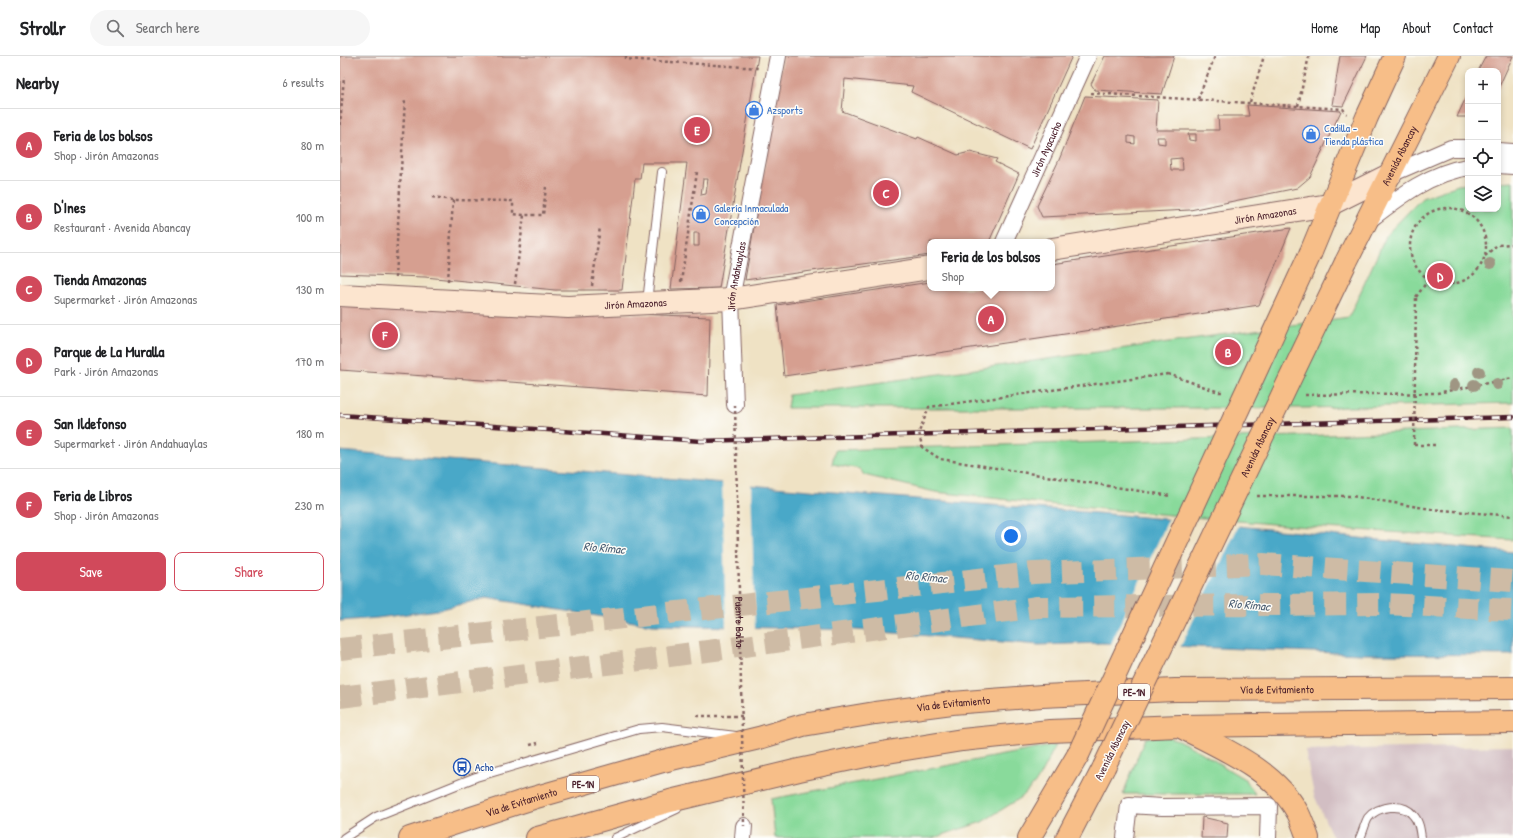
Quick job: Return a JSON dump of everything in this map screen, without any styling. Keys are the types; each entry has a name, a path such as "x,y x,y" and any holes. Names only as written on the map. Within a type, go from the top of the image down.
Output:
{"main road":[{"path":"1029,835 1078,755 1311,252 1329,205 1395,56"},
{"name":"Avenida Abancay","path":"1068,836 1104,767 1364,224 1391,174 1449,56"},
{"name":"Vía de Evitamiento","path":"410,838 533,798 663,761 759,738 803,725 875,712 1042,696 1175,690 1513,688"},
{"path":"537,838 717,790 875,754 962,740 1050,731 1180,726 1513,722"},
{"path":"1180,726 1254,766 1280,789 1297,812 1308,838"}],"street":[{"name":"Jirón Ayacucho","path":"1005,239 1088,56"},
{"name":"Jirón Andahuaylas","path":"735,405 731,299 777,62"},
{"name":"Jirón Amazonas","path":"1055,249 1329,205 1391,174 1451,148 1465,148"},
{"path":"1451,148 1452,171"},
{"path":"1501,151 1513,152"},
{"path":"1501,165 1513,166"},
{"path":"1364,224 1420,184 1452,171 1465,168"},
{"name":"Jirón Amazonas","path":"340,295 568,307 731,299 927,268"},
{"path":"1125,838 1129,805 1162,807 1270,806 1268,838"}],"lane":[{"path":"647,303 662,172"},
{"path":"344,838 376,817 476,777 639,729 662,727 759,738"},
{"path":"615,838 717,790"},
{"path":"1360,838 1368,818 1379,809 1401,807 1413,814 1420,828 1421,838"}],"path":[{"path":"626,56 626,59 777,62"},
{"path":"1198,99 1215,56"},
{"path":"1250,102 1264,56"},
{"path":"1298,106 1309,56"},
{"path":"340,125 344,77"},
{"path":"1073,90 1343,109 1350,117"},
{"path":"394,297 405,99"},
{"path":"678,302 697,172"},
{"path":"432,197 453,200 513,201 512,214 543,215 546,187"},
{"path":"447,300 453,200"},
{"path":"1485,256 1486,243 1483,231 1471,216 1454,208 1441,208 1429,212 1419,220 1412,231 1409,244 1411,257 1416,268 1429,279 1450,284 1463,281 1474,274 1485,256 1497,245 1513,244"},
{"path":"512,304 524,215"},
{"path":"590,306 600,227"},
{"path":"1429,279 1416,298 1414,445 1437,445"},
{"path":"1179,496 1171,496 940,459 922,448 919,432 929,407 1168,374 1219,392 1226,392"},
{"path":"1302,395 1437,393 1513,378"},
{"name":"Puente Balta","path":"735,405 743,716 744,832"},
{"path":"1256,496 1351,496 1431,509 1513,516"},
{"path":"729,716 743,716"}],"shaded area":[{"path":"1513,746 1513,838 1333,838 1314,795 1305,750"}],"green space":[{"path":"1513,181 1513,403 1306,408 787,408 789,395 1349,317 1387,234 1422,198 1458,185 1465,184 1465,212 1501,212 1501,182"},
{"path":"1513,428 1513,540 1295,526 1057,505 935,492 864,475 860,469 832,464 835,450"},
{"path":"1162,735 1178,740 1201,752 1246,780 1255,794 1123,794 1145,738"},
{"path":"1056,745 1037,781 1022,797 982,822 933,838 775,838 771,799"}],"water":[{"name":"Río Rímac","path":"340,451 1121,515 1513,552 1513,655 1361,654 1101,643 1039,645 857,630 653,625 486,598 438,610 340,621"}],"pier":[{"path":"722,480 751,483 755,629 726,629"},
{"path":"1169,518 1239,525 1180,648 1110,646"}],"building":[{"path":"340,56 758,56 719,288 671,289 687,163 642,163 640,179 635,179 622,290 555,290 425,277 340,274","holes":["703,179 708,179 706,194 701,195","694,233 699,233 699,246 694,246"]},
{"path":"783,56 1072,56 1030,149 911,92 913,86 845,79 842,111 917,139 918,137 958,155 970,152 997,159 995,162 1019,174 990,239 927,239 927,255 745,280"},
{"path":"1105,56 1174,56 1162,94 1095,90 1091,84"},
{"path":"1340,56 1367,56 1343,106 1332,105"},
{"path":"1486,56 1513,56 1501,82 1501,68 1480,68"},
{"path":"1085,96 1158,100 1156,130 1219,130 1218,116 1249,116 1247,105 1341,111 1310,177 1297,188 1190,210 1042,217 1037,206 1059,160","holes":["1188,134 1196,134 1196,141 1189,140","1128,136 1135,137 1135,144 1128,143","1157,137 1165,137 1165,144 1158,143","1182,158 1183,170 1171,170 1170,159"]},
{"path":"1465,100 1465,117 1457,117"},
{"path":"1291,228 1259,305 784,376 777,305 927,282 927,291 1055,291 1055,264"},
{"path":"340,302 710,317 708,396 340,370"},
{"path":"1202,817 1228,823 1227,838 1201,838"}],"tunnel":[{"path":"340,649 1033,573 1263,564 1513,581"},
{"path":"340,697 640,660 1037,607 1383,604 1513,610"}],"railway":[{"path":"340,415 701,441 1513,417"}],"place":[{"name":"Azsports","path":"754,110"},
{"name":"San Ildefonso","path":"697,130"},
{"name":"Cadilla - Tienda plástica","path":"1311,134"},
{"name":"Tienda Amazonas","path":"886,193"},
{"name":"Galería Inmaculada Concepción","path":"701,214"},
{"name":"Parque de La Muralla","path":"1440,276"},
{"name":"Feria de los bolsos","path":"991,319"},
{"name":"Feria de Libros","path":"385,335"},
{"name":"D'Ines","path":"1228,352"},
{"name":"Acho","path":"462,767"}]}
